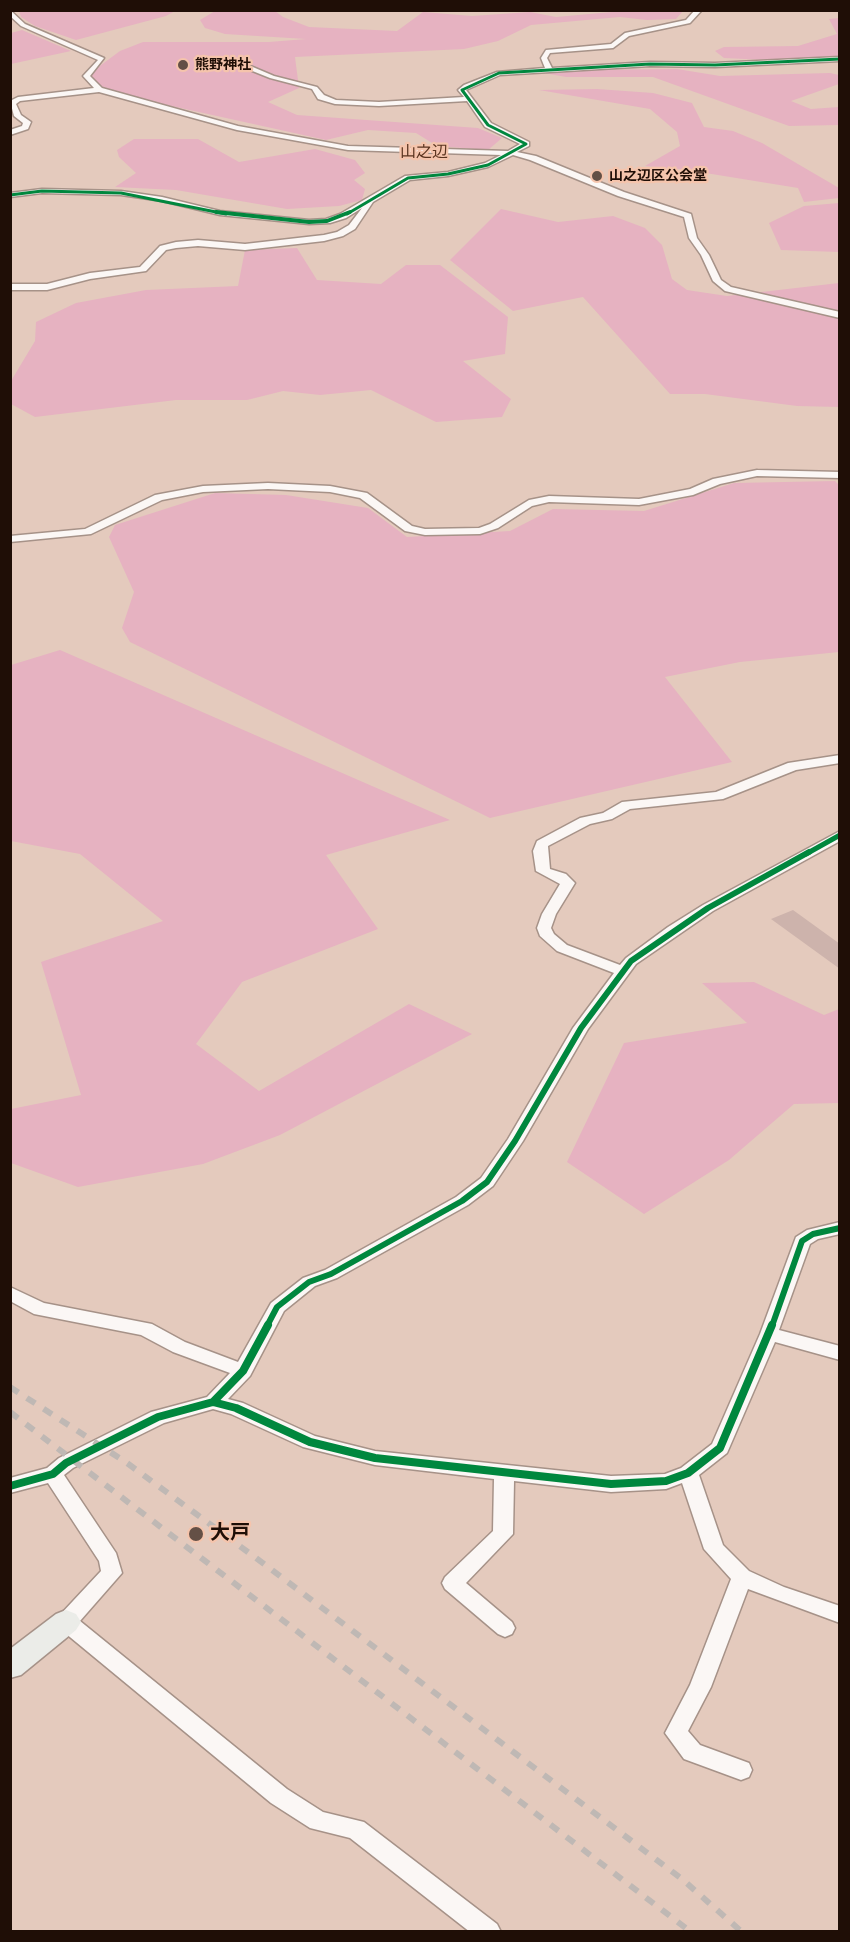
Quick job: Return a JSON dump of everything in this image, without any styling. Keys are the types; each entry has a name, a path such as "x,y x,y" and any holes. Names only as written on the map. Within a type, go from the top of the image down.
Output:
{"main road":[{"path":"10,1666 66,1622"}],"street":[{"path":"549,69 544,58 548,51 613,46 627,34 688,22 699,10"},
{"path":"10,12 23,25 102,59 86,74 90,83 99,90"},
{"path":"10,195 42,191 121,193 162,199 220,213 309,222 343,216 408,178 470,170 513,153 526,143 491,128 462,88 499,73 549,69 840,59"},
{"path":"206,64 246,66 272,77 315,88 321,98 335,102 379,104 468,99"},
{"path":"10,133 25,127 27,122 18,116 12,103 18,99 99,90 237,128 348,148 513,153 688,216 693,238 705,255 717,281 728,289 840,315"},
{"path":"10,287 46,287 90,276 143,268 163,248 176,245 198,243 254,247 324,238 340,234 352,226 371,201"},
{"path":"10,539 87,532 159,497 203,489 268,486 330,489 363,495 409,529 425,532 480,531 494,526 529,503 549,499 639,501 693,492 717,481 757,473 840,475"},
{"path":"623,971 562,948 547,936 544,928 549,914 568,883 561,877 543,872 540,851 542,844 585,821 607,816 627,805 718,796 793,766 840,759"},
{"path":"213,1402 243,1371 277,1307 309,1282 331,1274 462,1201 487,1182 515,1141 581,1028 623,971 646,948 673,930 840,835"},
{"path":"10,1486 53,1474 66,1463 158,1417 213,1402 236,1408 310,1442 339,1451 375,1458 633,1484 666,1481 688,1473 720,1448 769,1334 802,1241 813,1234 840,1228"},
{"path":"10,1293 40,1309 146,1329 179,1347 243,1371"},
{"path":"769,1334 840,1353"},
{"path":"504,1472 503,1534 452,1583 505,1628"},
{"path":"688,1473 714,1549 742,1577 840,1615"},
{"path":"53,1474 109,1559 112,1573 66,1622 279,1796 318,1821 356,1829 489,1932"},
{"path":"741,1770 692,1752 676,1733 700,1688 742,1577"}],"shaded area":[{"path":"19,10 175,11 166,16 76,40 35,26 21,17"},
{"path":"215,11 275,11 283,17 309,27 397,31 423,12 472,16 530,12 556,17 623,11 683,11 676,19 647,20 620,17 531,25 498,41 464,49 295,57 299,88 268,102 297,115 478,128 502,138 488,150 437,146 416,133 368,130 326,140 116,93 93,83 89,74 120,51 143,42 269,42 306,39 225,34 205,28 200,20"},
{"path":"839,18 839,56 766,60 724,58 715,51 724,47 798,46 837,34 829,19"},
{"path":"22,30 71,51 11,64 11,33"},
{"path":"677,69 720,76 830,73 839,75 839,84 791,101 811,109 839,107 839,125 789,126 653,77 566,77 544,73 568,70"},
{"path":"597,89 653,93 692,103 704,127 733,131 762,143 839,188 839,198 804,202 798,188 687,170 645,166 680,146 677,132 650,109 539,90"},
{"path":"134,139 198,139 239,162 315,149 355,160 365,173 354,180 365,189 362,200 339,206 287,209 176,190 115,187 136,173 119,157 117,150"},
{"path":"839,203 839,252 781,250 769,223 804,206"},
{"path":"501,209 558,222 613,216 645,228 662,245 672,279 687,290 727,296 839,283 839,407 797,406 705,394 670,394 583,297 513,311 450,260"},
{"path":"297,248 317,280 381,284 406,265 440,265 508,317 505,354 463,361 511,399 502,417 436,422 371,390 320,395 283,391 247,400 176,400 35,417 11,404 11,381 35,341 36,322 76,303 146,290 238,286 245,250"},
{"path":"835,481 840,486 839,652 740,662 665,677 732,762 490,818 130,642 122,628 134,592 109,537 115,525 215,493 286,495 368,508 407,537 510,531 553,509 644,511 734,483"},
{"path":"60,650 450,820 326,855 378,929 242,982 196,1044 259,1091 409,1004 472,1034 280,1135 203,1164 78,1187 11,1163 11,1109 81,1095 41,962 163,921 80,854 11,841 11,665"},
{"path":"754,982 824,1015 839,1009 839,1103 794,1104 729,1160 644,1214 567,1162 624,1043 747,1023 702,983"}],"building":[{"path":"793,910 840,944 840,969 771,919"}],"railway":[{"path":"10,1387 127,1463 256,1558 682,1879 742,1932"},
{"path":"10,1412 691,1932"}],"cycle path":[{"path":"10,195 42,191 121,193 162,199 220,213 309,222 327,221 343,216 408,178 448,174 488,165 526,144 488,125 462,90 466,86 499,73 650,64 715,65 840,59"},
{"path":"213,1402 243,1371 277,1307 309,1282 331,1274 462,1201 487,1182 515,1141 581,1028 631,961 708,908 840,835"},
{"path":"10,1486 53,1474 66,1463 158,1417 213,1402 236,1408 310,1442 375,1458 611,1484 666,1481 688,1473 720,1448 769,1334 802,1241 813,1234 840,1228"}],"place":[{"name":"熊野神社","path":"183,65"},
{"name":"山之辺区公会堂","path":"597,176"},
{"name":"大戸","path":"196,1534"}],"district":[{"name":"山之辺","path":"424,153"}]}
